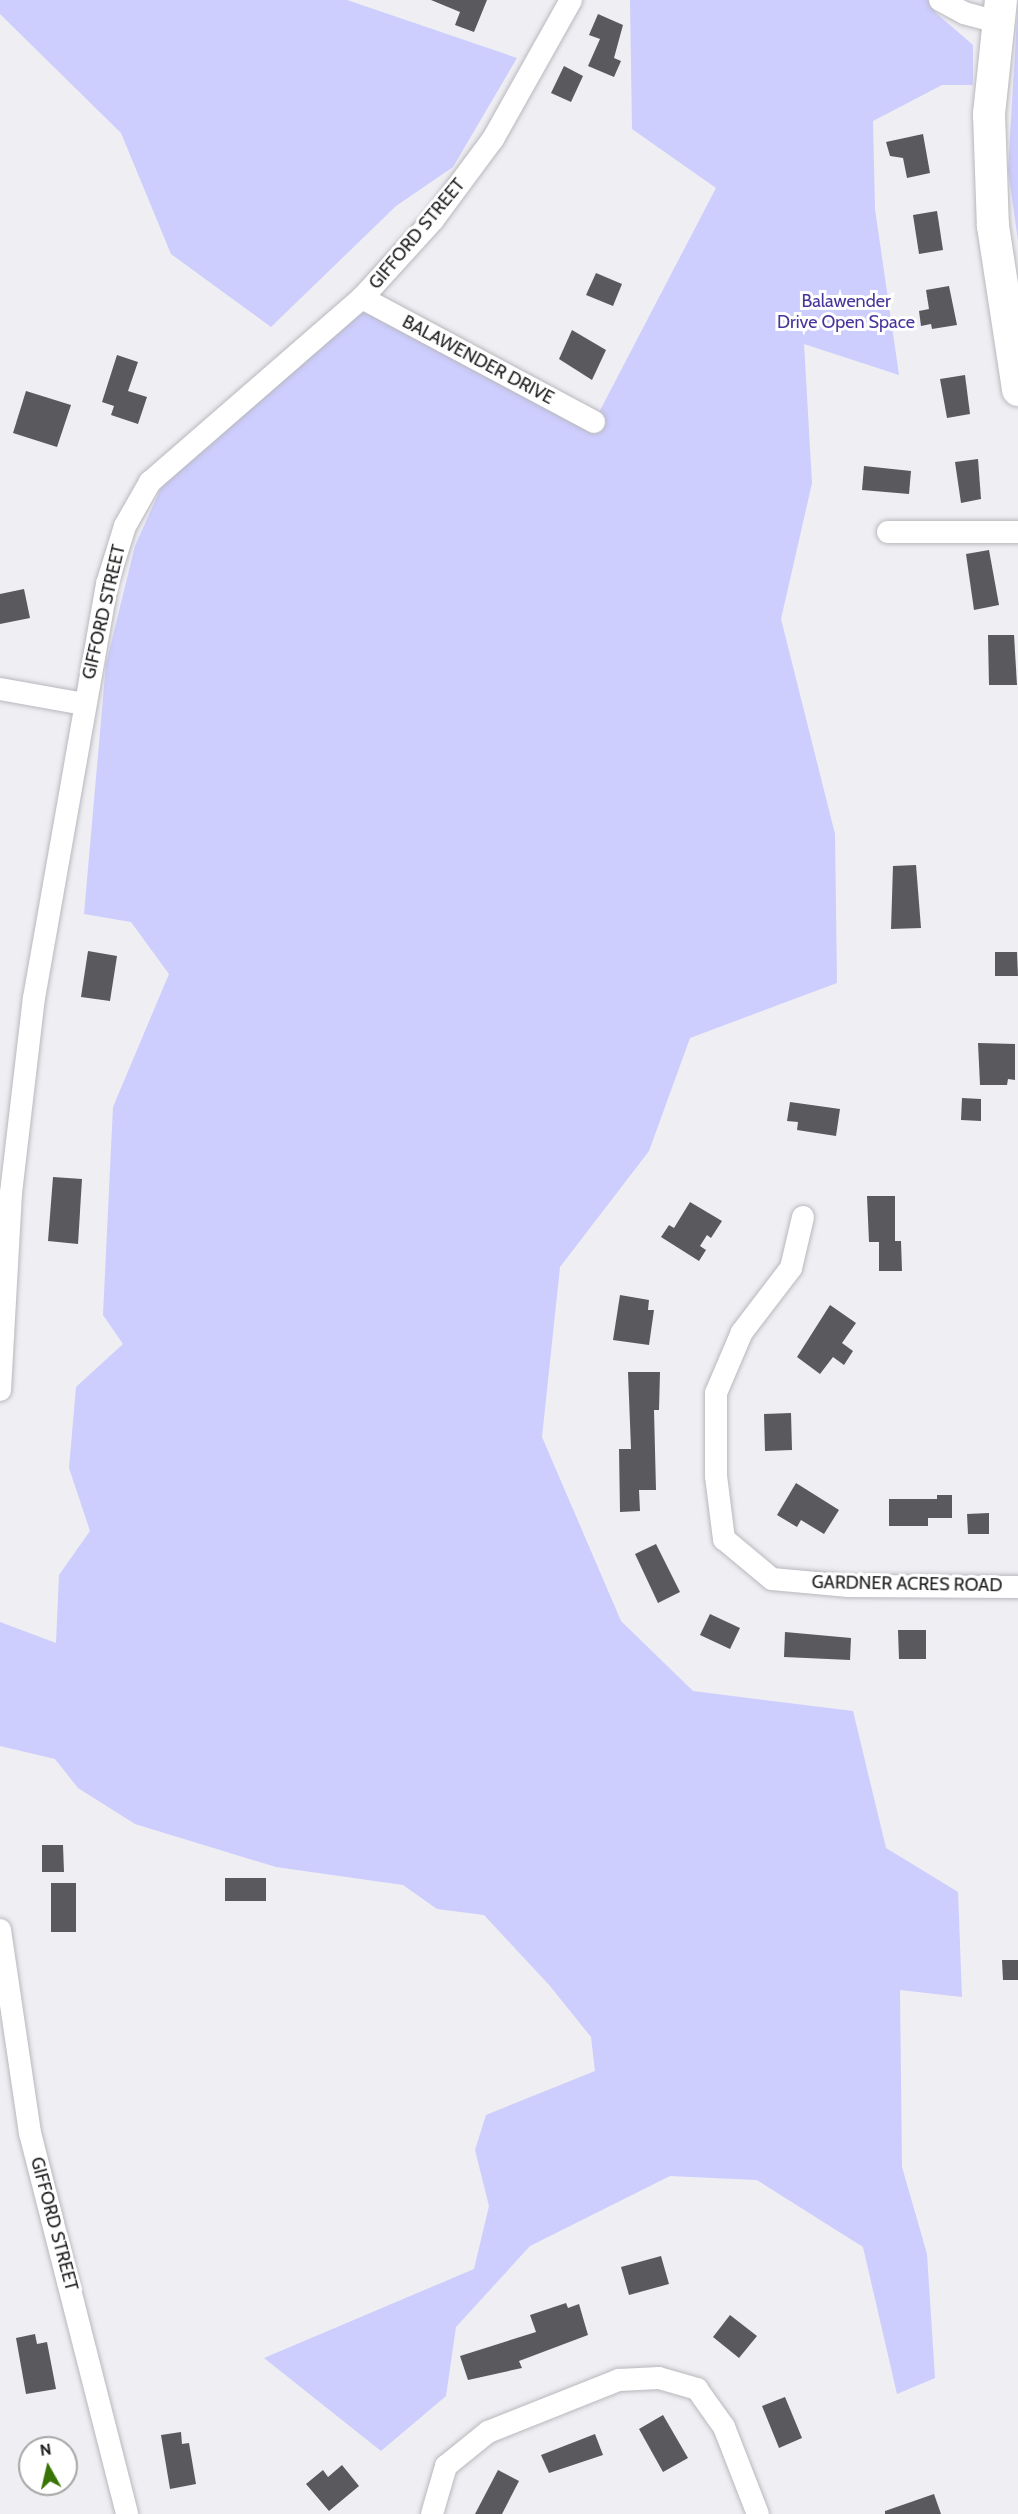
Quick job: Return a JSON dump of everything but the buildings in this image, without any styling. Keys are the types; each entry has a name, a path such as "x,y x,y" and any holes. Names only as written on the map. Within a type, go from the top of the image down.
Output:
{"main road":[{"path":"999,11 989,114 993,226 1018,390"}],"street":[{"name":"GIFFORD STREET","path":"0,1389 11,1193 32,1010 84,704 107,584 125,526 150,482 362,298 434,220 494,139 571,0"},
{"path":"940,0 964,13 999,11"},
{"name":"BALAWENDER DRIVE","path":"362,298 594,422"},
{"path":"888,532 1018,532"},
{"path":"0,689 84,704"},
{"name":"GARDNER ACRES ROAD","path":"804,1217 791,1268 742,1332 716,1393 716,1476 724,1539 772,1579 849,1586 1018,1587"},
{"name":"GIFFORD STREET","path":"0,1930 30,2133 127,2514"},
{"path":"432,2514 446,2466 488,2432 619,2380 659,2378 697,2389 724,2427 758,2514"}],"green space":[{"path":"0,0 347,0 517,58 453,167 396,206 271,327 171,254 121,133 0,14"},
{"name":"Balawender Drive Open Space","path":"630,0 928,0 936,13 973,45 973,85 942,85 873,121 875,209 899,375 804,344 812,483 781,619 835,834 837,983 690,1038 649,1151 560,1267 542,1437 621,1621 693,1691 853,1711 886,1848 958,1892 962,1997 900,1990 902,2167 927,2254 935,2378 897,2394 863,2247 757,2180 670,2176 530,2246 456,2327 446,2396 381,2451 264,2358 474,2269 489,2206 475,2150 486,2115 595,2071 591,2037 550,1986 484,1915 437,1909 403,1885 276,1867 135,1824 78,1788 55,1759 0,1746 0,1622 56,1643 59,1575 90,1531 69,1468 76,1387 123,1344 103,1315 113,1107 169,974 131,922 84,914 106,664 135,546 164,481 381,296 594,422 716,188 632,129"},
{"path":"1018,3 1018,241 1008,170"}]}
